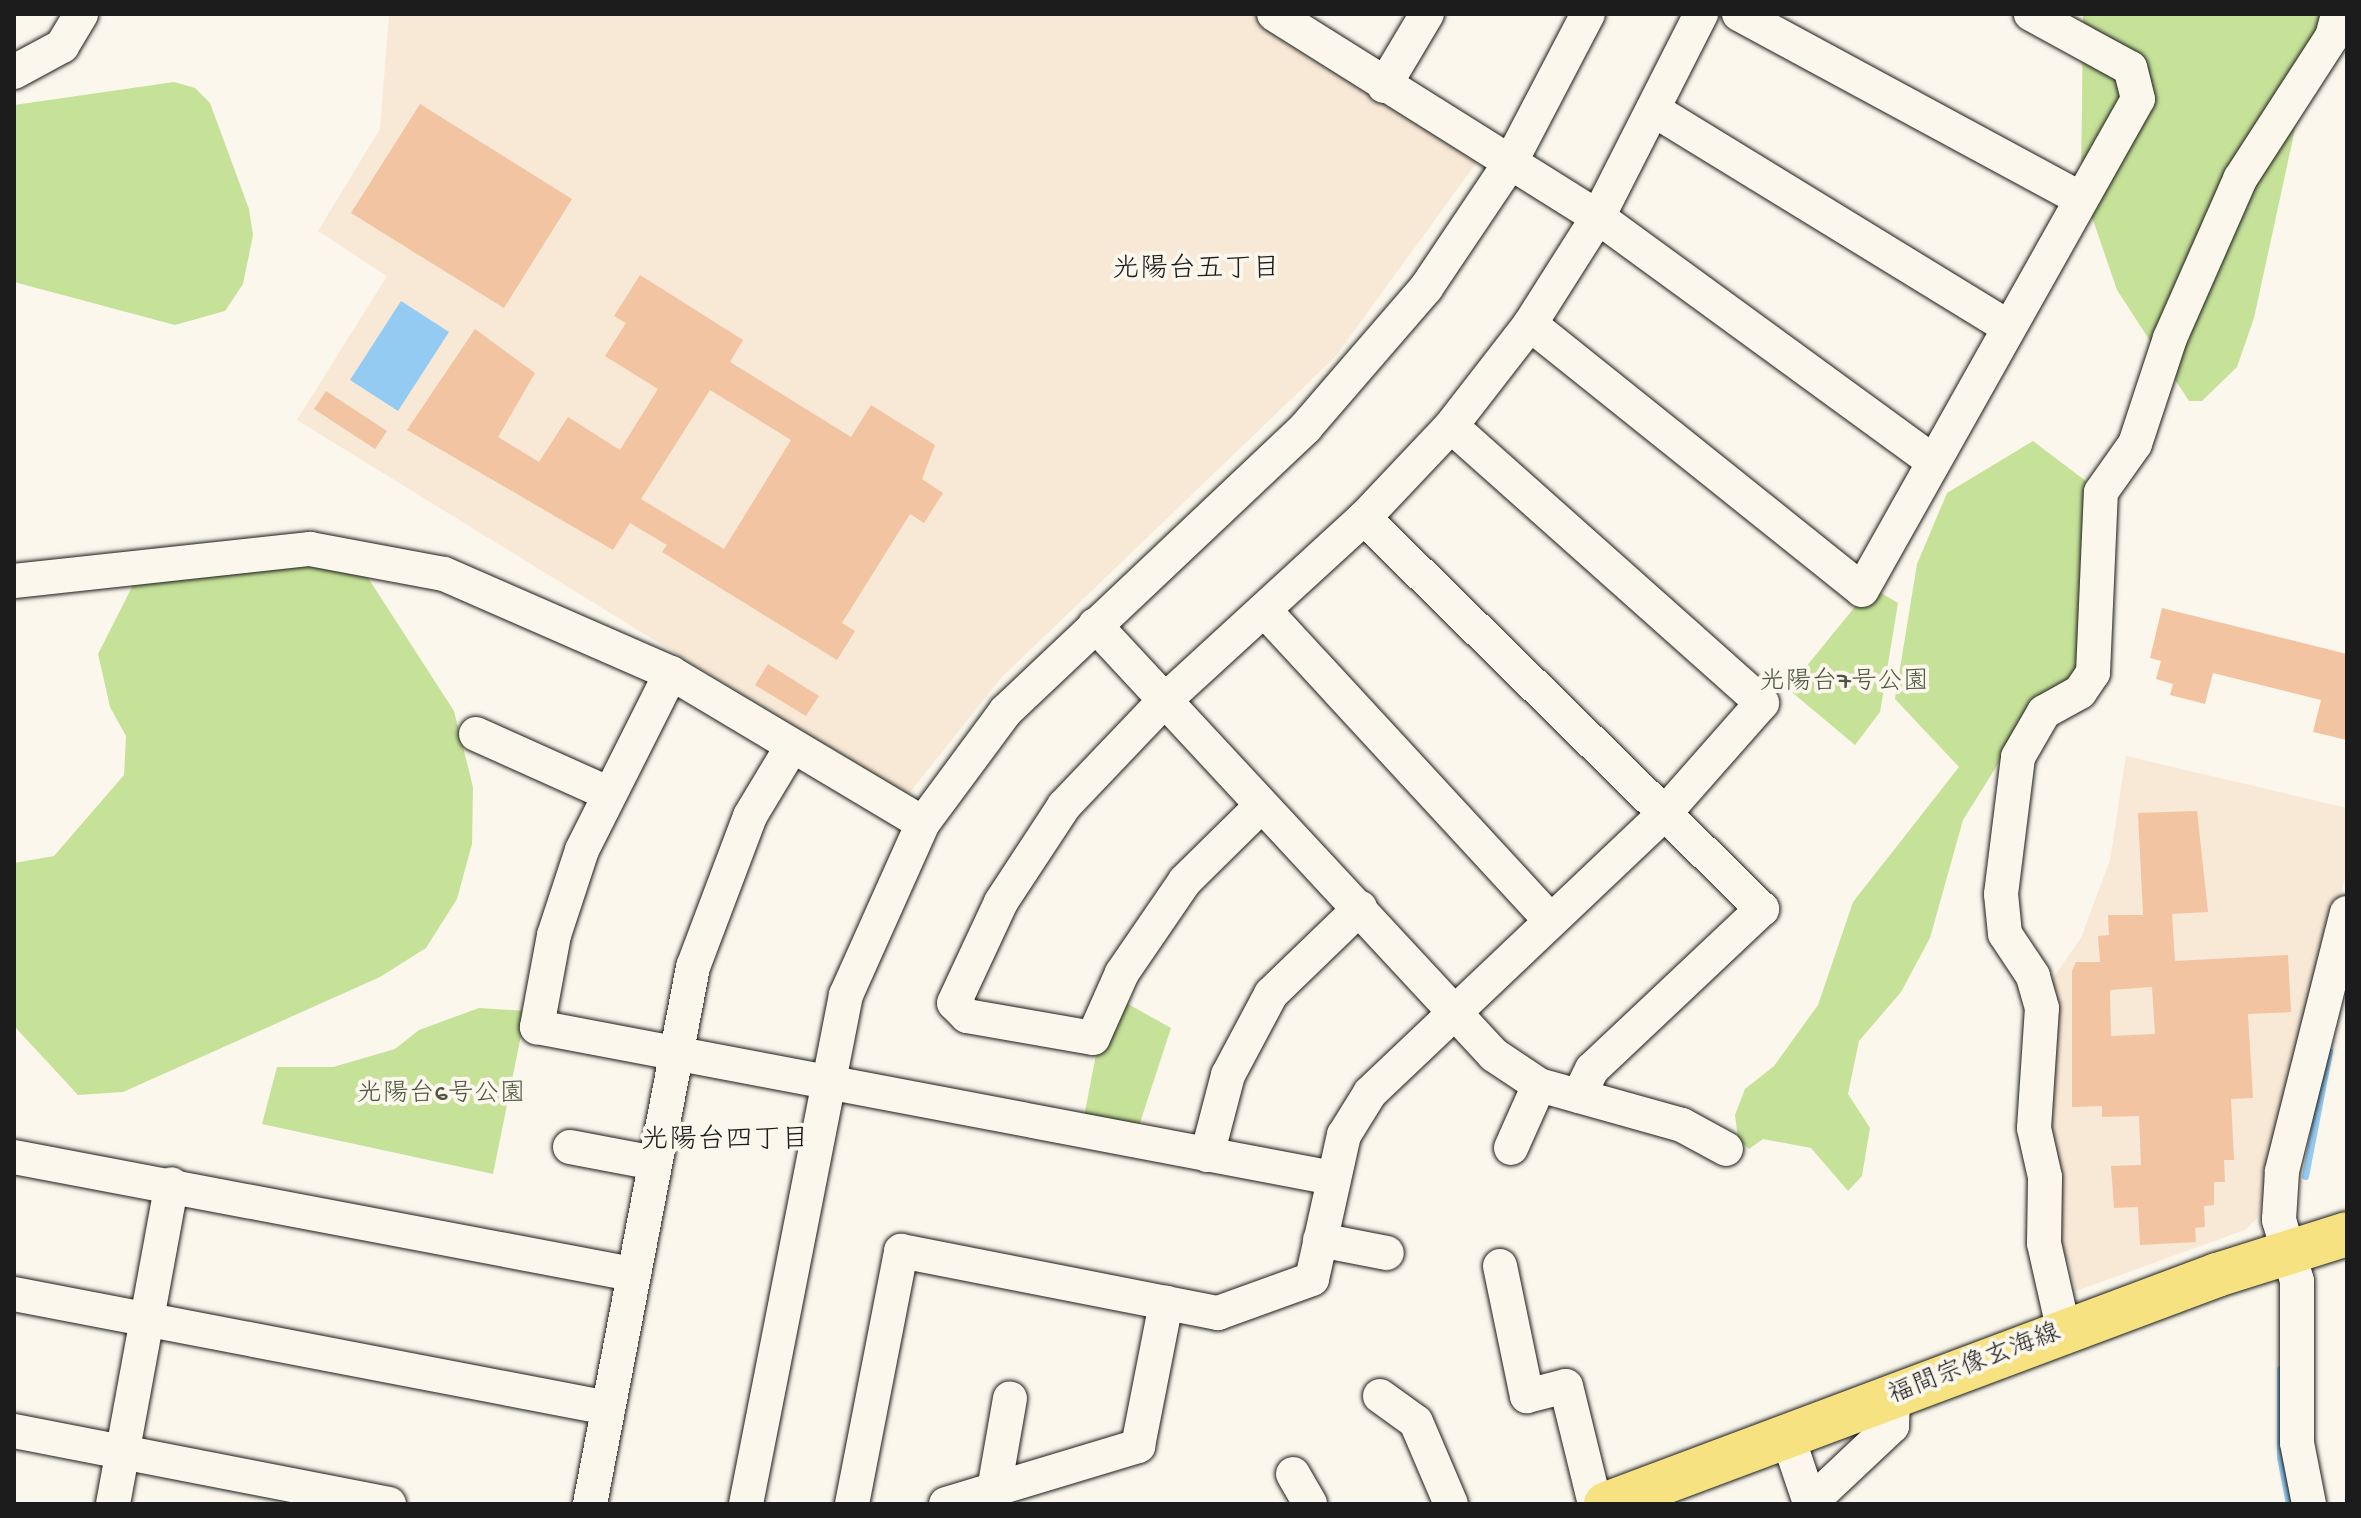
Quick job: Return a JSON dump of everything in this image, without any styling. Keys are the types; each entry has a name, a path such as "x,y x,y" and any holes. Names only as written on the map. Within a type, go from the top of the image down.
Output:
{"main road":[{"name":"福間宗像玄海線","path":"1606,1504 2064,1332 2290,1251 2347,1234"}],"street":[{"path":"14,72 62,46 81,14"},
{"path":"1274,14 1384,86 1598,217 1933,461"},
{"path":"1384,86 1427,14"},
{"path":"746,1504 846,995 923,823 1006,711 1306,427 1426,288 1510,163 1588,14"},
{"path":"1261,806 1185,881 1122,973 1093,1038 960,1009 954,1003 971,960 1048,830 1162,703 1266,612 1364,518 1451,426 1530,324 1598,217 1701,14"},
{"path":"1739,14 2081,199"},
{"path":"1530,324 1862,590 2138,99 2130,68 2031,14"},
{"path":"2064,1332 2044,1243 2045,1177 2034,1128 2042,1008 2033,976 2005,934 2001,894 2018,757 2044,712 2080,692 2093,673 2101,492 2135,444 2170,338 2240,179 2332,37 2338,14"},
{"path":"1654,110 2008,327"},
{"path":"852,1504 901,1251 1218,1313 1312,1279 1344,1135 1370,1093 1664,814 1762,703 1451,426"},
{"path":"1364,518 1762,909 1592,1069 1579,1096"},
{"path":"14,581 269,552 375,557 444,574 671,673 923,823"},
{"path":"1266,612 1551,921"},
{"path":"1095,625 1162,703 1360,908 1494,1055 1539,1085 1682,1125 1726,1149"},
{"path":"671,673 605,792 554,935 537,1027 1333,1178"},
{"path":"476,734 605,792"},
{"path":"590,1504 676,1052 721,884 792,746"},
{"path":"1207,1155 1228,1075 1271,994 1360,908"},
{"path":"2309,1504 2297,1443 2290,1251 2279,1220 2282,1171 2347,913"},
{"path":"1511,1148 1539,1085"},
{"path":"570,1147 655,1163"},
{"path":"14,1157 172,1184 632,1274"},
{"path":"113,1504 172,1184"},
{"path":"1320,1240 1387,1253"},
{"path":"1500,1266 1527,1396 1566,1386 1595,1504"},
{"path":"14,1294 608,1408"},
{"path":"946,1504 1138,1446 1166,1303"},
{"path":"1380,1396 1416,1422 1451,1504"},
{"path":"1787,1435 1810,1504 1892,1426 1893,1397"},
{"path":"994,1490 1010,1398"},
{"path":"14,1431 389,1504"},
{"path":"1293,1474 1310,1504"}],"shaded area":[{"path":"389,14 1263,14 1260,22 1477,162 1335,357 1001,678 907,796 297,420 387,276 318,231 380,129"},
{"path":"2126,756 2347,808 2347,870 2258,1217 2245,1230 2076,1291 2068,1260 2060,1258 2044,1118 2050,982 2081,938 2110,860"}],"green space":[{"path":"2083,14 2320,14 2254,318 2237,367 2202,401 2189,401 2117,290 2081,185"},
{"path":"174,82 195,88 210,103 249,209 253,235 243,284 225,311 175,325 14,282 14,105"},
{"path":"2033,441 2087,482 2088,663 2003,756 1963,820 1930,938 1901,992 1859,1041 1848,1094 1870,1128 1862,1176 1848,1191 1811,1148 1763,1139 1749,1149 1738,1138 1735,1115 1745,1089 1774,1066 1818,1005 1853,902 1959,767 1895,699 1917,564 1947,493"},
{"path":"298,565 363,570 454,711 473,787 472,844 457,899 426,948 380,977 123,1092 78,1095 14,1026 14,863 54,856 124,775 126,736 110,707 98,654 136,579"},
{"name":"光陽台7号公園","path":"1871,587 1898,603 1880,712 1855,745 1788,689"},
{"path":"1119,999 1171,1028 1137,1132 1083,1122 1097,1049"},
{"name":"光陽台6号公園","path":"479,1008 526,1011 493,1174 262,1124 277,1067 333,1067 395,1049 419,1030"}],"water":[{"path":"401,301 449,332 398,411 350,380"}],"building":[{"path":"420,104 572,199 504,308 351,213"},
{"path":"640,275 743,340 730,362 851,437 871,405 935,445 922,479 943,493 924,523 910,514 842,623 855,631 837,660 662,552 667,545 630,523 613,550 407,430 475,329 535,373 498,437 539,462 568,417 620,450 658,389 605,356 626,323 614,316","holes":["710,390 791,440 724,549 641,499"]},
{"path":"326,391 387,431 375,449 314,409"},
{"path":"2162,608 2347,654 2347,740 2313,732 2321,700 2213,673 2205,704 2170,695 2173,684 2156,679 2161,661 2150,658"},
{"path":"768,664 819,696 806,716 755,685"},
{"path":"2197,811 2208,912 2172,914 2175,961 2288,955 2291,1012 2248,1014 2253,1098 2231,1099 2234,1160 2224,1160 2225,1182 2214,1182 2214,1205 2204,1206 2205,1227 2195,1228 2196,1242 2140,1245 2138,1207 2114,1208 2111,1166 2141,1165 2139,1116 2102,1117 2102,1106 2072,1107 2072,971 2076,962 2100,962 2098,936 2109,935 2108,915 2143,915 2138,813","holes":["2152,987 2155,1034 2111,1036 2110,990"]}],"waterway":[{"path":"2305,1176 2329,1051"},
{"path":"2280,1369 2280,1457 2289,1504"}],"district":[{"name":"光陽台五丁目","path":"1196,271"},
{"name":"光陽台四丁目","path":"725,1142"}]}
